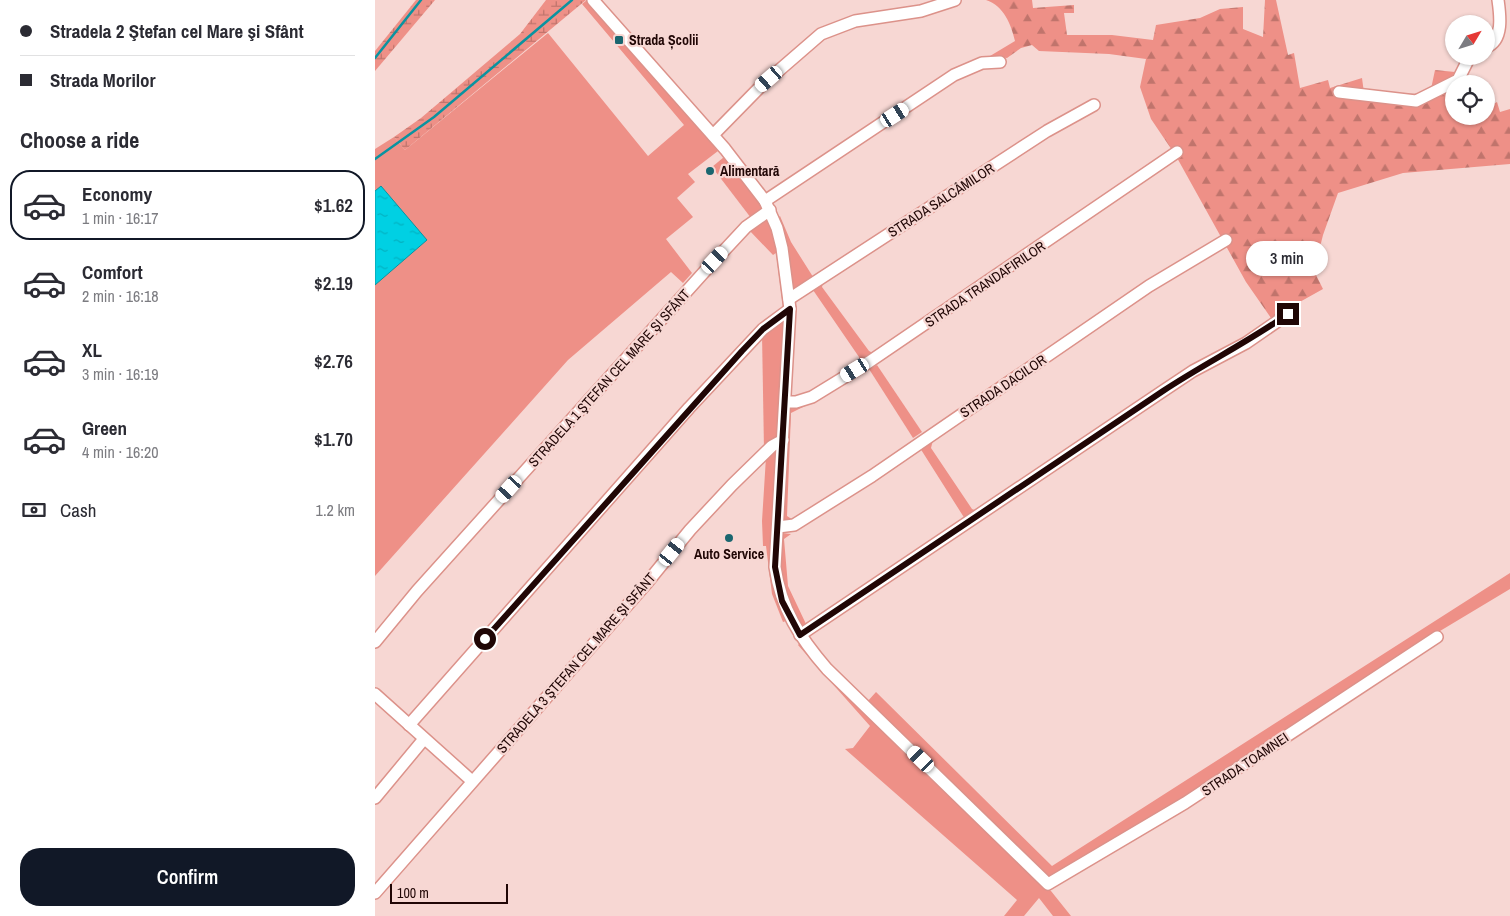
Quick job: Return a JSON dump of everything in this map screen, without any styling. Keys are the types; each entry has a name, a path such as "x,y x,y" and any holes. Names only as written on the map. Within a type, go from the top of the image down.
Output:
{"street":[{"path":"593,0 713,135 767,206 782,248 789,304 786,402 775,567 778,589 787,613 800,635 1193,371 1246,343 1288,314"},
{"path":"713,135 761,86 821,34 855,21 921,11 955,0"},
{"path":"1495,38 1499,24 1498,0"},
{"name":"STRADELA 1 ŞTEFAN CEL MARE ŞI SFÂNT","path":"375,642 417,591 705,271 767,206 953,75 982,63 1000,62"},
{"path":"1339,92 1416,101 1458,80 1466,65"},
{"name":"STRADA SALCÂMILOR","path":"409,725 689,408 789,304 1047,131 1094,105"},
{"name":"STRADA TRANDAFIRILOR","path":"786,402 796,402 812,397 869,362 1177,152"},
{"name":"STRADA DACILOR","path":"778,527 794,525 872,476 1149,286 1226,240"},
{"name":"STRADELA 3 ŞTEFAN CEL MARE ŞI SFÂNT","path":"375,893 646,584 690,530 772,446 783,440"},
{"name":"STRADA TOAMNEI","path":"800,635 827,669 1049,884 1185,803 1437,637"},
{"path":"375,694 472,781"},
{"path":"375,798 424,739"}],"green space":[{"path":"416,0 435,0 375,71 375,51"},
{"path":"546,0 586,0 405,150 394,137 421,118 520,34"},
{"path":"587,0 718,151 688,174 695,182 677,198 693,217 666,239 692,273 683,283 671,272 568,360 375,576 375,149 394,137 405,150 548,33 648,156 684,125 582,4"},
{"path":"986,0 1032,0 1033,8 1074,5 1074,13 1064,13 1067,35 1112,35 1153,40 1156,25 1200,18 1220,9 1243,7 1243,29 1263,37 1265,0 1276,0 1288,55 1294,53 1300,88 1328,80 1330,88 1362,78 1364,93 1422,94 1431,89 1435,70 1455,72 1455,75 1445,75 1445,125 1495,125 1495,103 1497,102 1500,112 1510,109 1510,164 1403,173 1338,193 1323,235 1314,271 1323,289 1271,318 1246,282 1176,156 1151,119 1140,87 1146,59 1109,54 1039,51 1032,45 1021,48 1007,58 990,56 1015,41 1006,16"},
{"path":"724,157 747,184 764,209 751,218 712,167"},
{"path":"769,216 780,255 786,304 783,307 776,253 773,255 749,230"},
{"path":"780,216 791,242 815,280 794,293 778,218"},
{"path":"823,283 822,287 869,351 875,354 860,364 859,357 813,290"},
{"path":"786,315 780,435 764,450 762,334"},
{"path":"877,365 922,432 913,438 869,369"},
{"path":"804,404 805,406 791,413 787,516 793,520 782,521 790,407"},
{"path":"933,440 931,448 972,509 977,511 965,519 920,448"},
{"path":"780,445 771,563 775,594 786,621 783,622 772,594 766,546 763,546 762,521 766,457"},
{"path":"782,533 791,534 784,539 788,586 806,624 803,627 798,626 792,615 785,592 781,570"},
{"path":"1510,573 1510,589 1435,634 1183,802 1048,879 867,702 876,692 1052,866"},
{"path":"800,643 1051,891 1071,916 1053,916 1039,898 1024,916 1004,916 1017,900 845,749 853,748 870,726 798,645"}],"water":[{"path":"381,186 427,240 375,285 375,191"}],"waterway":[{"path":"375,58 421,0"},
{"path":"375,159 434,117 572,0"}],"place":[{"name":"Strada Școlii","path":"619,40"},
{"name":"Alimentară","path":"710,171"},
{"name":"Auto Service","path":"729,538"}],"route":[{"path":"485,639 689,408 763,329 790,309 775,567 782,601 800,635 1193,371 1219,359 1246,343 1288,314"}]}
